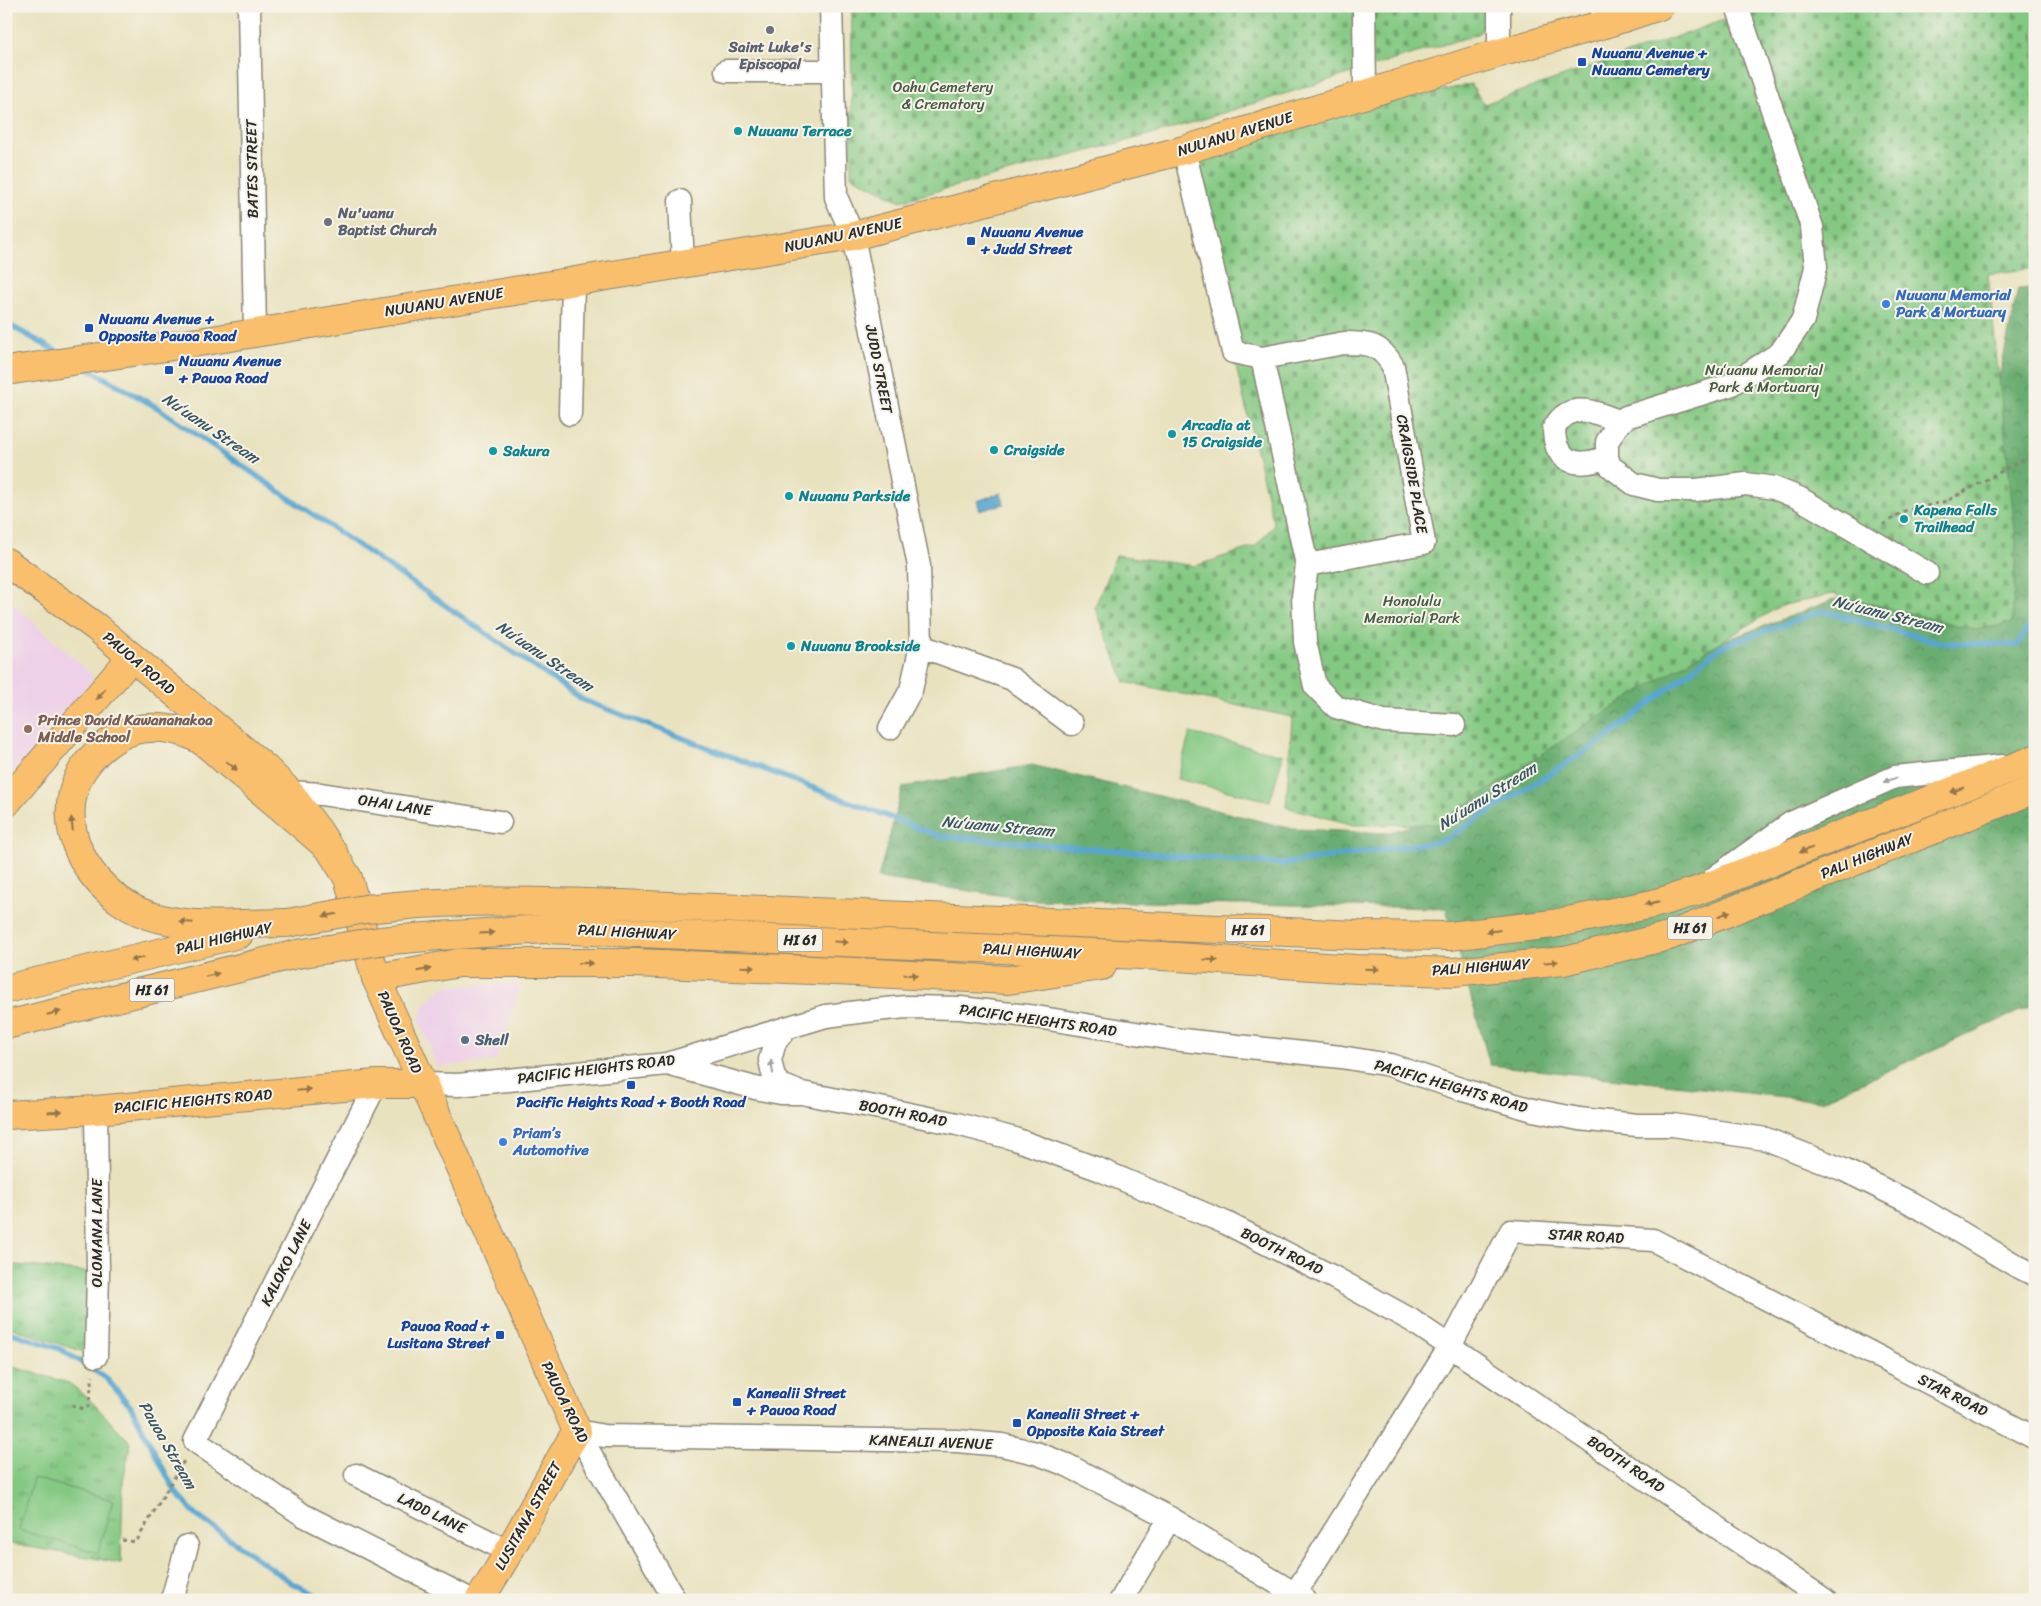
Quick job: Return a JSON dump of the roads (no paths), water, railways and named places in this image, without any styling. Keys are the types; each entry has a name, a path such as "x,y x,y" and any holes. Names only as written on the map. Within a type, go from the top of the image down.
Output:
{"main road":[{"name":"NUUANU AVENUE","path":"6,371 683,265 853,236 1184,150 1499,54 1603,15 1659,6"},
{"name":"PAUOA ROAD","path":"6,562 96,627 240,747 289,792 333,852 348,878 376,978 578,1432"},
{"path":"6,803 132,657"},
{"path":"287,923 207,924 172,921 142,913 113,895 94,875 83,860 76,845 72,825 72,795 75,784 85,767 94,756 112,741 127,733 148,728 174,730 195,736 275,801 333,852"},
{"name":"PALI HIGHWAY","path":"6,989 287,923 365,909 432,903 528,902 623,904 1360,935 1450,936 1553,924 1653,904 1694,892 2030,761"},
{"name":"PALI HIGHWAY","path":"6,1025 297,954 380,941 546,929 1162,956 1356,969 1453,972 1564,961 1669,936 2035,789"},
{"path":"376,978 459,963 635,963 1008,980 1162,956"},
{"name":"PACIFIC HEIGHTS ROAD","path":"6,1115 96,1110 376,1084 424,1084"},
{"name":"LUSITANA STREET","path":"479,1600 508,1552 554,1468 578,1432"}],"street":[{"name":"BATES STREET","path":"250,6 255,332"},
{"name":"JUDD STREET","path":"831,6 836,197 853,236 919,566 921,646 911,690 890,728"},
{"path":"1364,6 1365,95"},
{"path":"1499,6 1499,54"},
{"path":"1737,6 1812,227 1816,267 1803,320 1780,353 1730,386 1626,418 1616,427 1607,442 1607,457 1610,466 1634,484 1658,490 1696,490 1746,484 1774,488 1799,498 1927,572"},
{"path":"726,71 833,71"},
{"name":"CRAIGSIDE PLACE","path":"1184,150 1233,352 1262,358 1344,343 1359,343 1375,346 1386,354 1393,366 1424,543 1307,565"},
{"path":"680,201 683,265"},
{"path":"570,414 573,282"},
{"path":"1262,358 1307,565 1303,597 1305,642 1315,686 1336,707 1384,721 1454,725"},
{"path":"1607,457 1590,464 1577,464 1561,453 1554,437 1554,428 1566,414 1577,410 1600,414 1621,422"},
{"path":"921,646 1012,679 1072,724"},
{"name":"OHAI LANE","path":"289,792 321,794 500,822"},
{"name":"PACIFIC HEIGHTS ROAD","path":"424,1084 458,1085 667,1064 826,1016 906,1007 960,1008 1036,1017 1173,1039 1390,1064 1463,1090 1533,1110 1579,1119 1637,1124 1673,1124 1766,1139 1844,1170 1911,1203 2015,1266 2035,1275"},
{"path":"786,1028 775,1042 771,1051 770,1060 774,1078 782,1085 802,1094"},
{"name":"BOOTH ROAD","path":"667,1064 754,1088 781,1093 802,1094 957,1124 1024,1142 1098,1168 1226,1223 1325,1272 1411,1320 1451,1345 1825,1600"},
{"name":"KALOKO LANE","path":"376,1084 195,1441 304,1515 471,1600"},
{"name":"OLOMANA LANE","path":"96,1110 98,1274 96,1356"},
{"name":"STAR ROAD","path":"1300,1597 1451,1345 1512,1231 1653,1240 2035,1438"},
{"name":"KANEALII AVENUE","path":"578,1432 604,1436 957,1441 1002,1445 1036,1453 1067,1465 1170,1518 1300,1597"},
{"name":"PAUOA ROAD","path":"578,1432 675,1600"},
{"name":"LADD LANE","path":"356,1476 508,1552"},
{"path":"1121,1600 1170,1518"},
{"path":"172,1600 187,1546"}],"water":[{"path":"1001,493 1004,504 980,511 977,501"}],"waterway":[{"name":"Nuʻuanu Stream","path":"6,323 61,354"},
{"name":"Nuʻuanu Stream","path":"87,368 158,408 583,700 939,836 1281,864 1442,841 1602,741 1722,646 1822,611 1942,643 2018,645 2035,616"},
{"name":"Pauoa Stream","path":"6,1331 60,1349 106,1378 131,1407 175,1491 196,1515 292,1583 326,1600"}],"place":[{"name":"Saint Luke's Episcopal","path":"770,30"},
{"name":"Nuuanu Avenue + Nuuanu Cemetery","path":"1582,62"},
{"name":"Nuuanu Terrace","path":"738,131"},
{"name":"Nu'uanu Baptist Church","path":"328,222"},
{"name":"Nuuanu Avenue + Judd Street","path":"971,241"},
{"name":"Nuuanu Memorial Park & Mortuary","path":"1886,304"},
{"name":"Nuuanu Avenue + Opposite Pauoa Road","path":"89,328"},
{"name":"Nuuanu Avenue + Pauoa Road","path":"169,370"},
{"name":"Arcadia at 15 Craigside","path":"1172,434"},
{"name":"Craigside","path":"994,450"},
{"name":"Sakura","path":"493,451"},
{"name":"Nuuanu Parkside","path":"789,496"},
{"name":"Kapena Falls Trailhead","path":"1904,519"},
{"name":"Nuuanu Brookside","path":"791,646"},
{"name":"Prince David Kawananakoa Middle School","path":"28,729"},
{"name":"Shell","path":"465,1040"},
{"name":"Pacific Heights Road + Booth Road","path":"631,1085"},
{"name":"Priam’s Automotive","path":"503,1142"},
{"name":"Pauoa Road + Lusitana Street","path":"500,1335"},
{"name":"Kanealii Street + Pauoa Road","path":"737,1402"},
{"name":"Kanealii Street + Opposite Kaia Street","path":"1017,1423"}],"park label":[{"name":"Oahu Cemetery & Crematory","path":"943,96"},
{"name":"Nuʻuanu Memorial Park & Mortuary","path":"1764,378"},
{"name":"Honolulu Memorial Park","path":"1412,610"}]}
